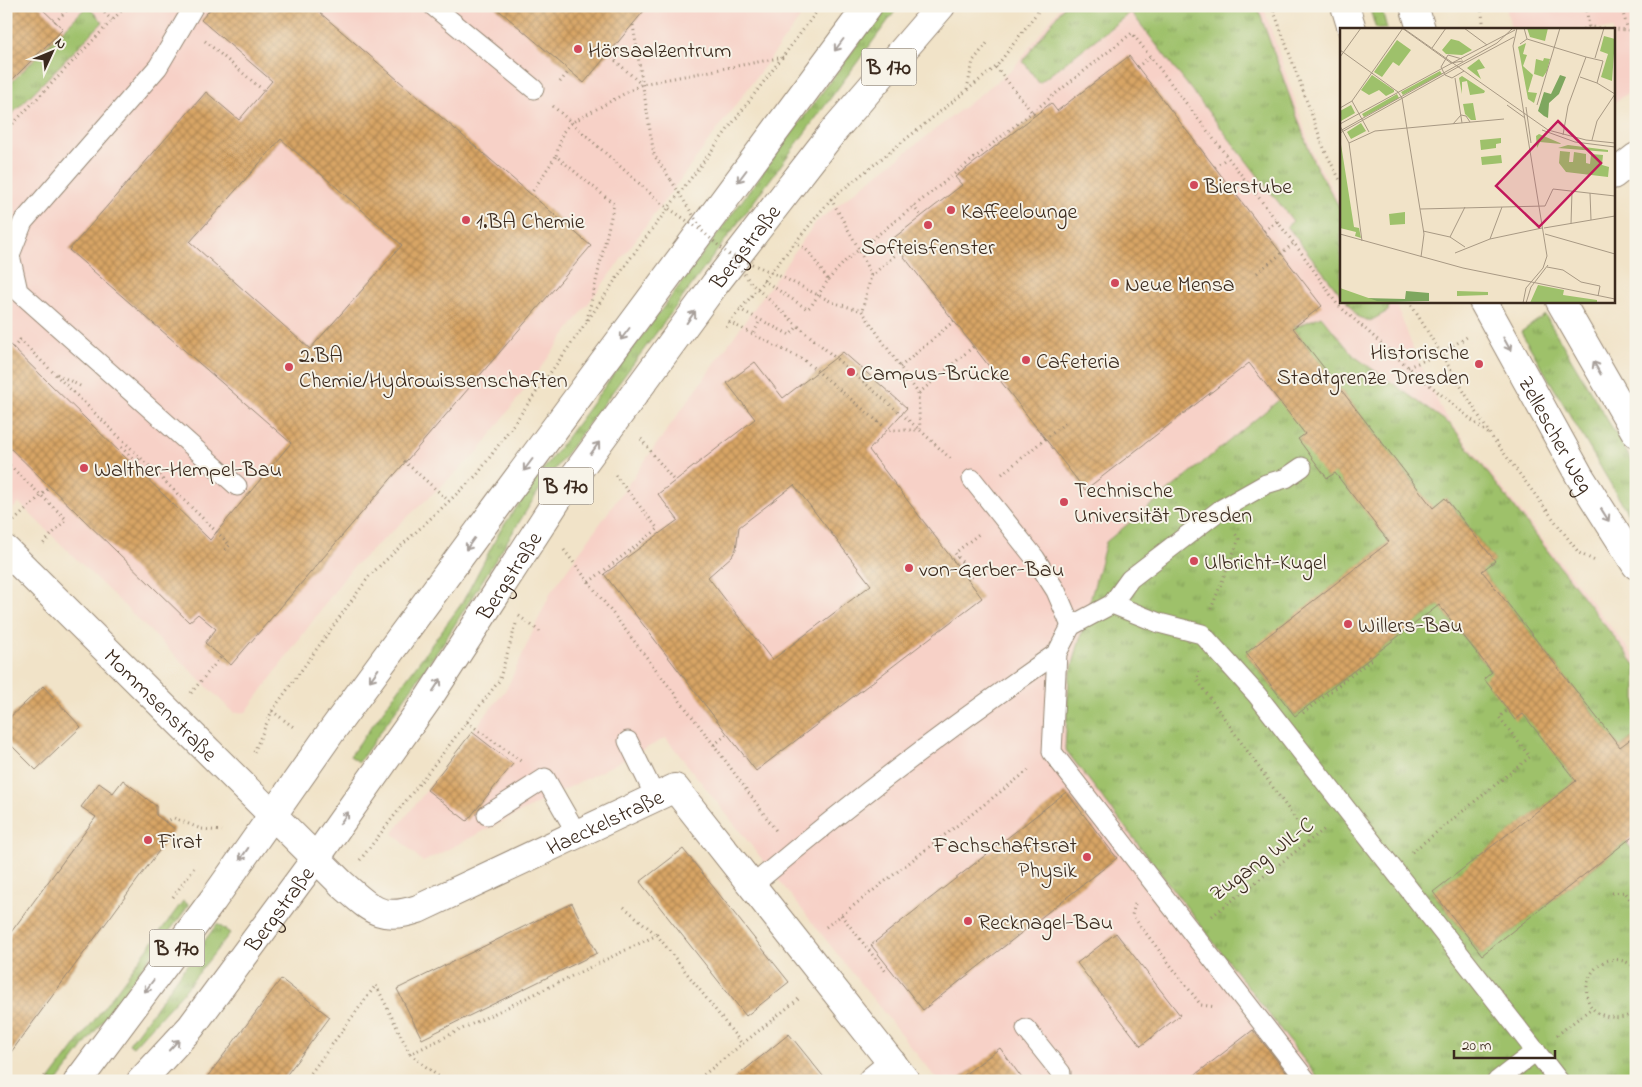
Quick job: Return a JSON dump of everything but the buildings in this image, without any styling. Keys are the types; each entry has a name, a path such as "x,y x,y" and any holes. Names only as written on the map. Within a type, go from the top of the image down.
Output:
{"main road":[{"name":"B 170","path":"78,1081 213,900 272,814 498,504 868,6"},
{"name":"Bergstraße","path":"141,1081 191,1027 316,858 428,698 578,470 715,284 836,128 941,6"},
{"path":"1345,6 1352,28"},
{"path":"1414,6 1422,28"},
{"path":"1614,174 1636,157"},
{"name":"Zellescher Weg","path":"1484,302 1579,475 1636,565"},
{"path":"1561,302 1636,433"},
{"name":"Mommsenstraße","path":"14,558 316,858"},
{"name":"Haeckelstraße","path":"316,858 342,884 380,914 399,915 418,909 675,788 900,1072"},
{"path":"872,1081 900,1072"}],"lane":[{"path":"194,6 158,67 27,216 10,255 18,291 237,486"},
{"path":"433,6 534,89"},
{"path":"1302,467 1286,478 1266,484 1220,510 1130,579 1112,604 1071,626 1057,653 1052,752 1193,930 1307,1081"},
{"path":"977,485 1036,558 1051,582 1071,626"},
{"path":"1112,604 1158,623 1202,634 1257,695 1559,1081"},
{"path":"753,885 1010,684 1057,653"},
{"path":"628,740 656,798"},
{"path":"487,815 545,778 577,834"},
{"path":"1026,1029 1061,1073 1060,1081"},
{"path":"1497,1081 1536,1051"}],"path":[{"path":"55,22 71,6"},
{"path":"97,6 112,20"},
{"path":"6,131 126,6"},
{"path":"216,839 222,831 272,711 370,575 476,475 629,260 821,6"},
{"path":"724,329 831,199 996,67 1042,6"},
{"path":"1272,6 1325,151 1340,180"},
{"path":"1481,6 1484,28"},
{"path":"1586,6 1589,27"},
{"path":"1614,29 1628,30 1621,6"},
{"path":"633,25 654,155 702,231"},
{"path":"1586,28 1602,28"},
{"path":"763,280 807,309 828,280 846,260 913,206 978,158 1132,33 1294,243 1337,304 1408,367 1491,436"},
{"path":"967,90 973,61 988,42"},
{"path":"210,44 264,91"},
{"path":"608,54 642,84"},
{"path":"530,195 556,156 563,132 571,122 642,84 784,56"},
{"path":"1137,68 1150,57"},
{"path":"996,67 1033,114"},
{"path":"534,89 661,202 702,231 727,253 753,286 901,416 920,430 977,485 1066,422"},
{"path":"556,156 614,204 586,323"},
{"path":"1215,167 1227,158"},
{"path":"831,199 859,249 871,276"},
{"path":"913,206 921,216"},
{"path":"1264,231 1277,221"},
{"path":"795,241 809,252 828,280"},
{"path":"1257,273 1294,243"},
{"path":"862,311 871,276 900,252"},
{"path":"727,253 819,294 832,302 862,311 918,393 920,430"},
{"path":"1410,302 1491,436 1579,553 1604,566"},
{"path":"739,309 790,335 798,326"},
{"path":"754,333 760,320"},
{"path":"900,367 954,321"},
{"path":"729,322 804,360 888,430 920,430"},
{"path":"13,348 20,340 126,442 230,544 223,552"},
{"path":"918,393 974,346"},
{"path":"1408,367 1440,354"},
{"path":"52,371 90,391"},
{"path":"636,446 647,432"},
{"path":"641,439 675,482"},
{"path":"126,442 120,448 136,462 141,457"},
{"path":"404,461 449,501"},
{"path":"6,462 66,519 14,558"},
{"path":"610,483 620,468"},
{"path":"589,582 658,529 615,475"},
{"path":"13,522 50,487"},
{"path":"1220,510 1239,539 1202,634 1198,681 1310,840"},
{"path":"965,581 973,576 955,553 1002,516"},
{"path":"559,557 569,542"},
{"path":"564,550 714,745 792,853"},
{"path":"952,561 958,557"},
{"path":"342,884 499,681 519,616 524,609"},
{"path":"519,616 542,633"},
{"path":"1283,728 1371,660 1366,654"},
{"path":"172,715 222,657"},
{"path":"1411,853 1530,757 1499,717 1508,710"},
{"path":"467,722 545,778"},
{"path":"714,745 728,733"},
{"path":"887,973 842,915 1032,767"},
{"name":"Zugang WIL-C","path":"1193,930 1349,811"},
{"path":"166,822 174,818 201,829 222,831"},
{"path":"186,879 199,862"},
{"path":"1612,893 1625,892 1636,908"},
{"path":"624,907 656,935 742,1044"},
{"path":"410,1054 656,935"},
{"path":"1636,968 1618,960 1598,965 1589,977 1586,986 1587,997 1592,1008 1607,1017 1618,1018 1636,1010"},
{"path":"696,1081 826,977"},
{"path":"304,1081 376,985 410,1054 444,1081"},
{"path":"1555,1036 1592,1008"}],"shaded area":[{"path":"6,6 809,6 478,452 350,570 246,712 234,713 19,503 6,515"},
{"name":"Technische Universität Dresden","path":"1061,6 1263,6 1314,157 1340,202 1340,302 1395,302 1418,361 1443,412 1636,659 1636,1081 938,1081 666,738 423,862 393,833 507,688 551,592 816,222 1013,69"},
{"path":"1506,6 1636,6 1636,88 1614,102 1614,28 1511,28"}],"green space":[{"path":"87,6 103,22 6,120 6,88"},
{"path":"886,6 899,6 538,492 442,645 359,762 350,756 462,603 500,531 543,470"},
{"path":"1064,6 1257,6 1313,161 1340,208 1340,294 1287,226 1293,221 1131,12 1039,83 1023,61"},
{"path":"1369,6 1381,6 1387,28 1376,28"},
{"path":"1347,302 1389,302 1388,311 1370,321 1358,317"},
{"path":"1545,315 1636,468 1636,527 1521,332"},
{"path":"1321,316 1354,356 1451,425 1636,666 1636,742 1632,738 1620,747 1482,571 1495,561 1446,498 1433,508 1293,328"},
{"path":"1279,400 1389,542 1246,654 1295,716 1439,605 1576,781 1433,893 1482,955 1626,842 1636,854 1636,1081 1320,1081 1065,749 1069,679 1106,542"},
{"path":"183,901 189,905 58,1081 49,1081"},
{"path":"217,924 230,933 186,989 133,1047 129,1044"}],"place":[{"name":"Hörsaalzentrum","path":"578,49"},
{"name":"Bierstube","path":"1194,185"},
{"name":"Kaffeelounge","path":"951,210"},
{"name":"1.BA Chemie","path":"466,220"},
{"name":"Softeisfenster","path":"928,225"},
{"name":"Neue Mensa","path":"1115,283"},
{"name":"Cafeteria","path":"1026,360"},
{"name":"Historische Stadtgrenze Dresden","path":"1479,364"},
{"name":"2.BA Chemie/Hydrowissenschaften","path":"289,367"},
{"name":"Campus-Brücke","path":"851,372"},
{"name":"Walther-Hempel-Bau","path":"84,468"},
{"name":"Technische Universität Dresden","path":"1064,502"},
{"name":"Ulbricht-Kugel","path":"1194,561"},
{"name":"von-Gerber-Bau","path":"909,568"},
{"name":"Willers-Bau","path":"1348,624"},
{"name":"Firat","path":"148,840"},
{"name":"Fachschaftsrat Physik","path":"1087,857"},
{"name":"Recknagel-Bau","path":"968,921"}]}
